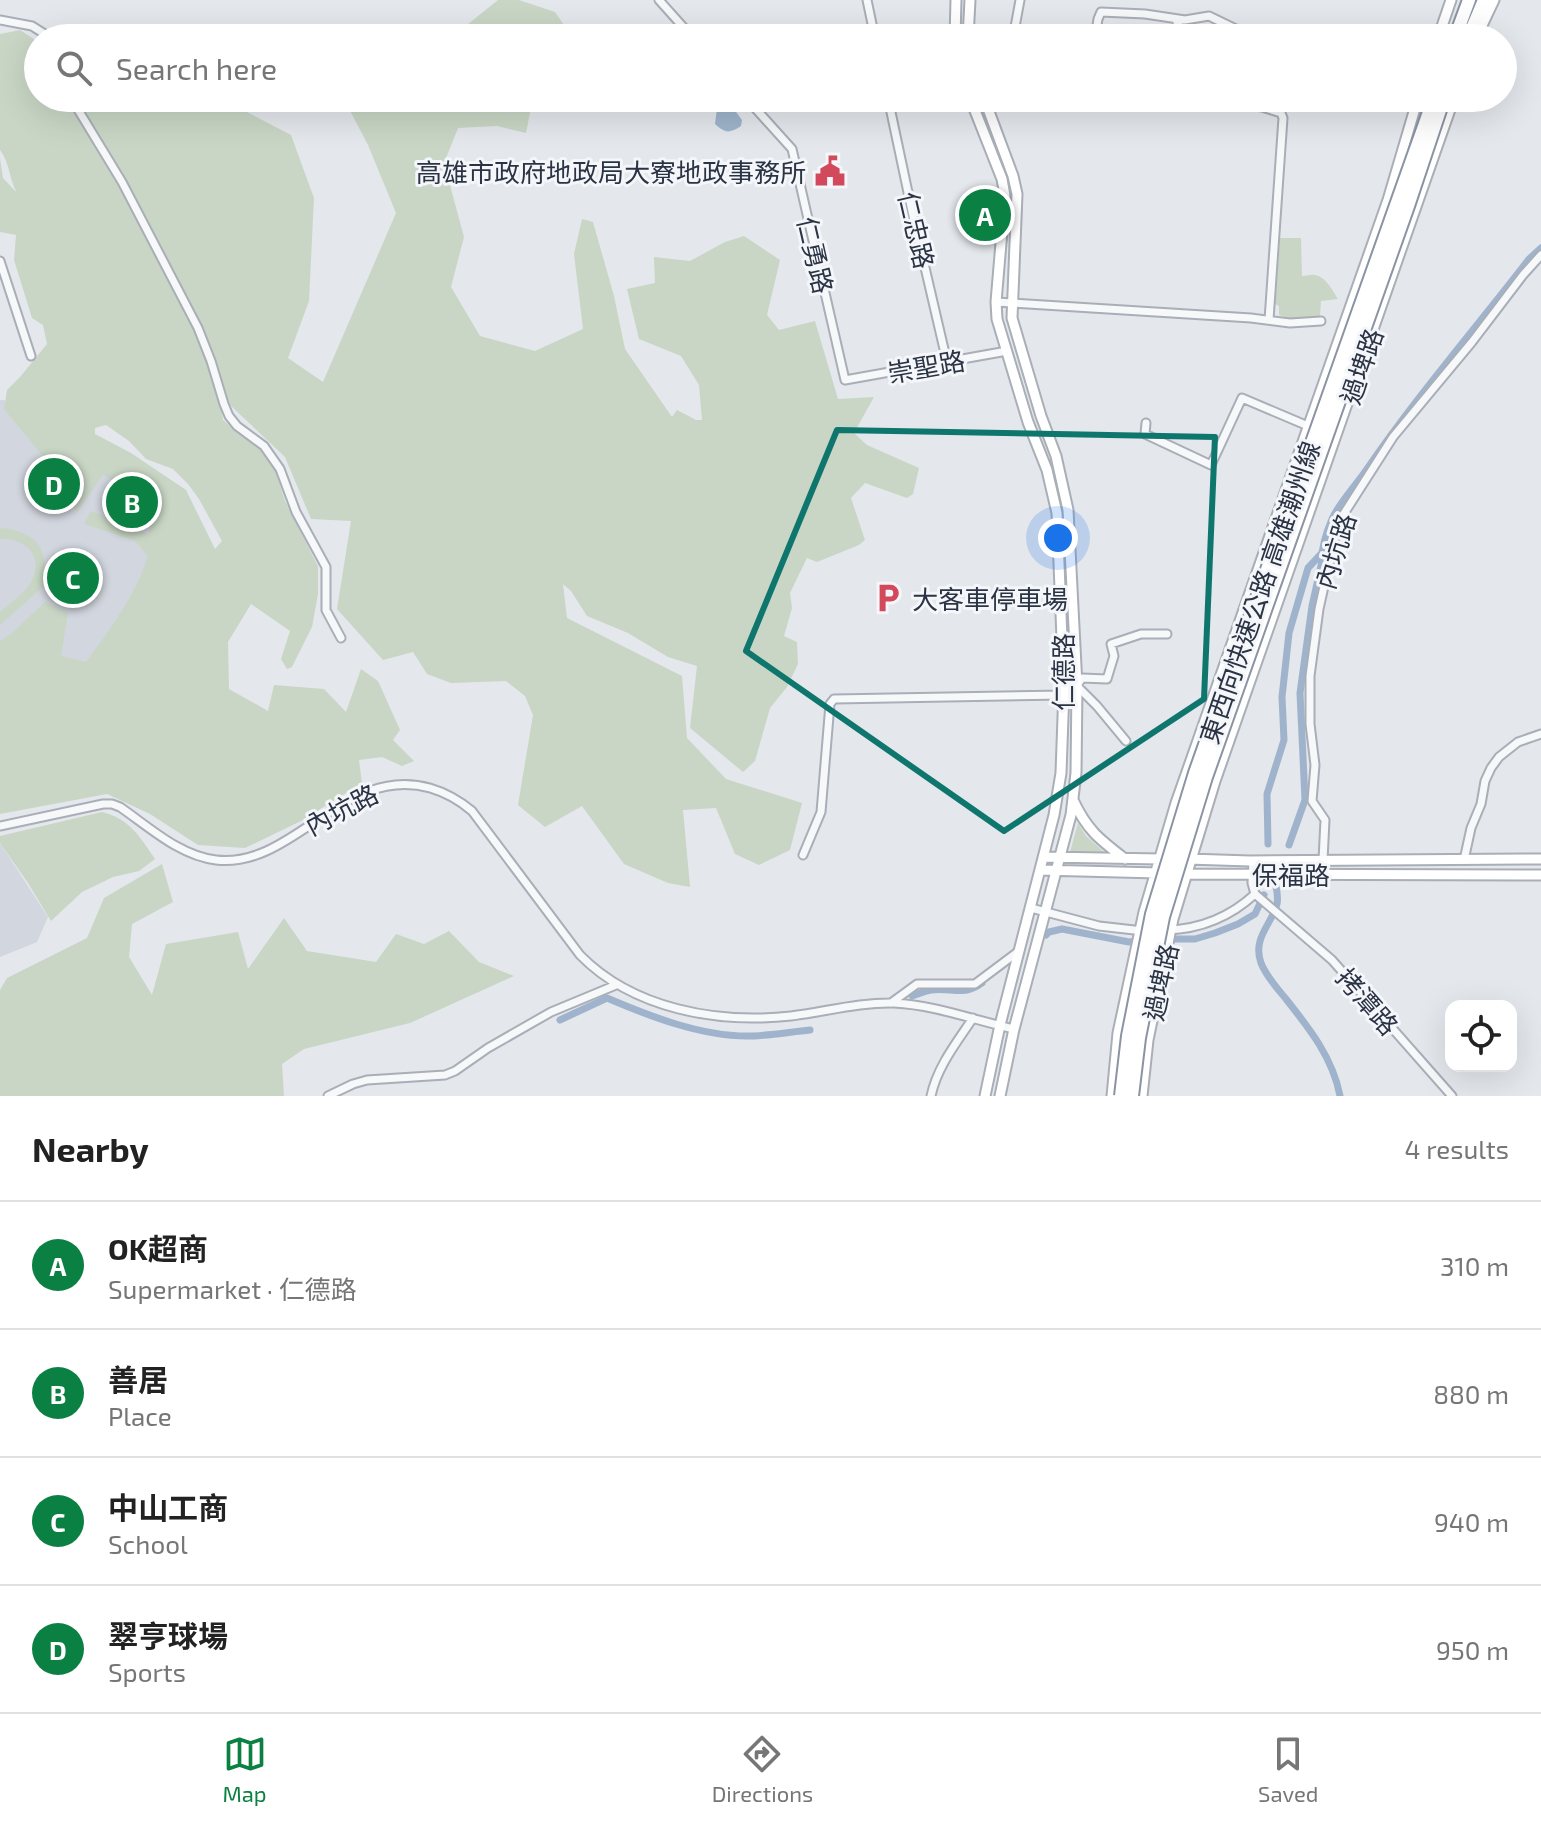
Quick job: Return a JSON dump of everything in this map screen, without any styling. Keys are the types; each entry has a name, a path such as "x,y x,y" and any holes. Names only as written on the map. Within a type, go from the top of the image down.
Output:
{"highway":[{"path":"1452,24 1460,0"},
{"path":"1460,24 1469,0"},
{"path":"1471,24 1481,0"},
{"name":"東西向快速公路 高雄潮州線","path":"1121,1096 1128,1036 1152,914 1195,773 1426,112"},
{"name":"東西向快速公路 高雄潮州線","path":"1132,1096 1139,1038 1163,917 1206,777 1439,112"}],"street":[{"path":"659,0 680,24"},
{"path":"867,0 872,24"},
{"path":"955,24 956,0"},
{"path":"969,24 970,0"},
{"path":"1016,24 1020,0"},
{"path":"1443,24 1451,0"},
{"path":"1483,24 1494,0"},
{"path":"1097,24 1101,12 1145,14 1176,20 1209,16 1225,24"},
{"path":"0,20 24,24"},
{"path":"1176,20 1178,24"},
{"path":"80,112 122,182 198,328 229,416 264,446 280,469 296,512 326,567 326,610 341,638"},
{"name":"仁勇路","path":"759,112 792,149 845,380"},
{"name":"仁忠路","path":"891,112 947,362"},
{"name":"仁德路","path":"976,112 1002,179 1005,196 997,319 1028,422 1047,470 1057,513 1064,692 1061,773 1045,857"},
{"name":"仁德路","path":"989,112 1017,194 1012,318 1056,456 1068,510 1077,686 1076,773 1060,858"},
{"path":"1269,320 1283,118 1278,112"},
{"name":"過埤路","path":"1112,1096 1118,1033 1139,933 1176,803 1388,200 1414,112"},
{"name":"過埤路","path":"1142,1096 1148,1040 1170,932 1220,765 1449,112"},
{"name":"內坑路","path":"1323,860 1325,820 1312,801 1315,765 1310,724 1310,676 1319,609 1338,523 1393,437 1541,255"},
{"path":"0,279 1,265"},
{"path":"1,265 31,356"},
{"path":"996,302 1290,323 1321,321"},
{"name":"崇聖路","path":"845,380 1007,351"},
{"path":"1146,423 1145,434 1211,465 1242,398 1308,426"},
{"path":"803,855 821,812 830,704 834,699 1064,692 1077,686 1082,678 1107,679 1114,656 1111,644 1141,634 1167,634"},
{"path":"1077,686 1126,741"},
{"path":"1464,860 1491,768 1518,742 1541,733"},
{"name":"內坑路","path":"0,826 112,804 176,846 198,856 216,860 251,858 359,794 400,783 419,785 449,794 472,811 580,955 616,985 641,998 696,1012 774,1017 891,1003 923,1006 1014,1029"},
{"path":"1073,800 1087,826 1125,859"},
{"path":"985,1096 1000,1025 1045,857"},
{"name":"保福路","path":"1045,857 1253,861 1541,859"},
{"path":"1000,1096 1014,1029 1060,858"},
{"path":"1031,908 1139,933 1170,932 1205,925 1257,896 1252,883 1253,861"},
{"name":"保福路","path":"1041,870 1186,874 1541,875"},
{"name":"拷潭路","path":"1257,896 1332,960 1452,1096"},
{"name":"內坑路","path":"891,1003 917,984 975,984 1020,950"},
{"path":"328,1096 367,1080 445,1075 551,1012 616,985"},
{"path":"931,1096 947,1057 973,1018"}],"highlighted area":[{"path":"837,430 1215,437 1204,699 1004,831 746,651"}],"shaded area":[{"path":"0,400 27,420 180,494 142,595 0,777"},
{"path":"0,843 48,917 37,942 0,957"}],"green space":[{"path":"498,0 519,0 555,12 563,24 468,24"},
{"path":"20,30 24,33 24,112 247,112 291,135 314,198 309,301 288,358 323,382 396,213 351,112 530,112 526,133 497,126 458,128 444,163 464,237 451,287 480,336 535,351 583,329 574,254 582,219 593,222 625,349 672,417 677,410 702,420 699,385 681,356 639,339 627,289 655,283 654,257 690,261 725,242 744,236 780,260 767,315 779,330 815,321 838,399 874,397 854,433 867,445 919,468 913,494 907,498 865,483 851,498 865,540 859,545 817,562 807,558 790,593 792,608 784,636 797,642 798,664 787,687 770,708 755,761 743,772 690,728 697,666 668,657 628,633 587,616 563,584 567,618 682,676 687,738 726,779 802,803 790,850 759,865 735,854 716,808 683,810 690,887 668,883 624,864 582,806 545,827 518,805 533,715 525,696 506,681 451,683 427,674 413,652 383,660 337,609 351,521 311,519 285,457 230,405 217,373 223,420 242,436 262,443 273,463 285,501 318,566 318,594 312,627 292,667 287,669 281,659 290,631 251,604 228,642 229,689 268,711 274,685 324,689 346,712 361,669 378,681 400,730 393,740 414,761 402,766 382,757 359,760 362,783 301,821 245,848 198,845 150,814 107,794 0,814 0,641 45,602 68,613 61,656 86,662 129,598 148,556 135,541 84,524 91,511 148,534 160,502 103,475 77,512 64,496 60,499 38,480 52,463 46,460 4,409 7,390 47,344 43,325 32,318 14,260 16,235 0,232 0,158 3,178 17,193 0,150 0,34","holes":["106,425 129,441 146,459 173,469 188,484 222,541 215,549 186,490 131,453 95,434 95,428"]},
{"path":"1280,238 1301,238 1302,276 1323,278 1338,299 1321,301 1320,316 1292,319 1279,315 1279,306 1275,304"},
{"path":"0,529 29,536 39,545 45,569 57,558 65,567 0,625 0,612 26,589 35,571 30,549 17,541 0,539"},
{"path":"102,812 127,824 155,859 139,871 113,877 82,892 51,921 0,843 0,836"},
{"path":"1078,823 1086,836 1104,852 1070,852"},
{"path":"162,864 173,902 132,924 129,957 152,995 166,944 238,932 248,969 284,918 307,951 376,962 396,934 424,944 449,931 479,962 514,976 410,1023 304,1049 282,1064 284,1096 0,1096 0,990 7,978 87,938 104,898"}],"water":[{"path":"716,112 736,112 742,120 741,126 727,131 715,124"}],"waterway":[{"path":"1289,845 1305,800 1300,693 1323,545 1332,519 1426,389 1541,248"},
{"path":"1268,844 1267,794 1284,740 1282,697 1289,633 1308,568 1321,554"},
{"path":"1276,886 1277,904 1259,946 1261,963 1319,1044 1332,1069 1340,1096"},
{"path":"1165,939 1195,939 1238,924 1255,914 1264,895"},
{"path":"1046,935 1062,929 1129,942 1140,941"},
{"path":"912,996 938,989 969,990 982,983"},
{"path":"560,1020 607,998 657,1018 711,1033 755,1036 810,1030"}],"place":[{"name":"高雄市政府地政局大寮地政事務所","path":"830,171"},
{"name":"OK超商","path":"985,215"},
{"name":"翠亨球場","path":"54,484"},
{"name":"善居","path":"132,502"},
{"name":"中山工商","path":"73,578"},
{"name":"大客車停車場","path":"888,598"}]}
